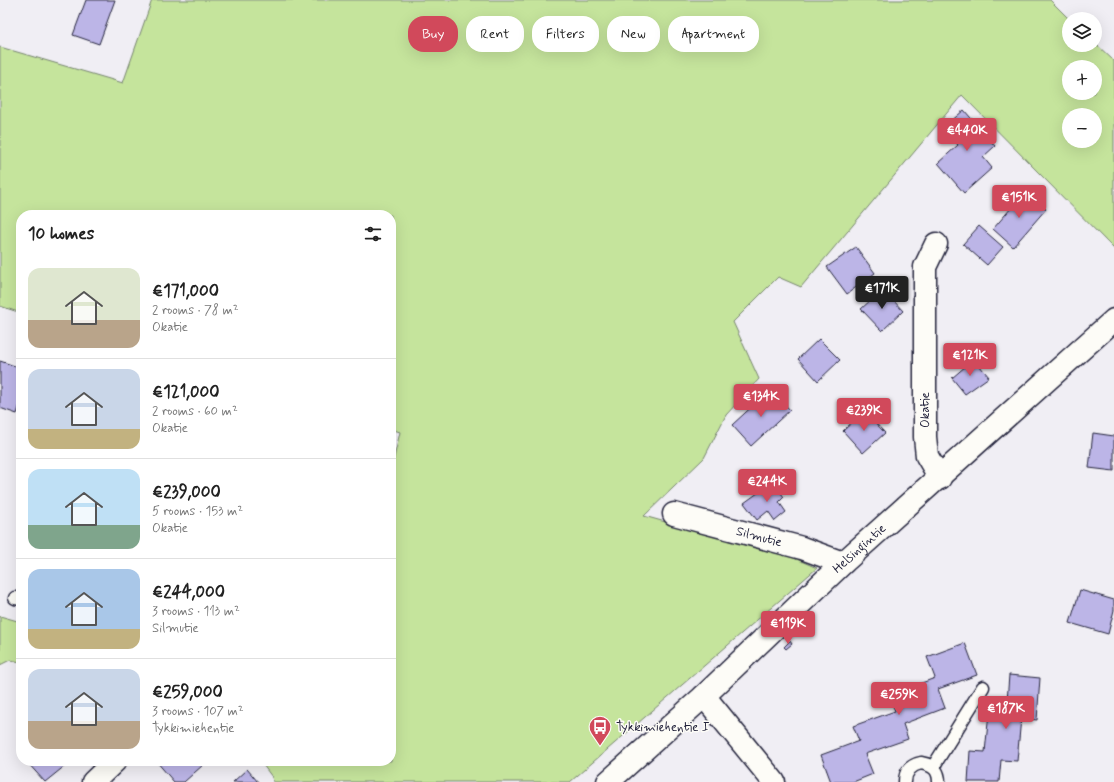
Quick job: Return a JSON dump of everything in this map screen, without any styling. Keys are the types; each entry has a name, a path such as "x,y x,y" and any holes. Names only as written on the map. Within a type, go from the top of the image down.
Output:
{"main road":[{"name":"Okatie","path":"936,244 925,267 925,437 927,456 940,478"},
{"name":"Helsingintie","path":"608,782 704,696 843,563 940,478 1114,320"},
{"name":"Silmutie","path":"674,514 802,548 843,563"},
{"path":"704,696 774,782"},
{"path":"93,782 111,766"}],"lane":[{"path":"933,767 983,687"},
{"path":"904,782 905,775 910,768 915,764 921,763 933,767 939,775 939,782"}],"green space":[{"path":"152,0 1050,0 1062,12 1062,52 1102,52 1102,50 1114,61 1114,249 962,95 801,287 778,277 733,322 759,379 726,415 704,458 644,516 794,558 817,568 570,782 273,782 272,777 264,766 396,766 396,449 400,432 396,431 396,210 16,210 16,311 0,306 0,47 123,83"},
{"path":"0,616 16,621 16,661 10,660 0,665"}],"building":[{"path":"86,0 115,0 99,44 73,35"},
{"path":"964,110 995,146 983,157 992,168 964,193 938,163 958,145 943,128"},
{"path":"1025,192 1046,209 1013,247 993,229"},
{"path":"979,226 1003,247 987,265 963,244"},
{"path":"856,247 875,273 847,294 827,267"},
{"path":"883,289 903,311 882,331 861,309"},
{"path":"819,339 840,360 818,381 798,359"},
{"path":"974,359 989,377 965,394 952,378"},
{"path":"0,361 16,366 16,414 0,408"},
{"path":"771,389 790,410 751,446 732,425"},
{"path":"864,411 885,433 863,453 843,431"},
{"path":"1093,433 1114,436 1114,471 1089,468"},
{"path":"773,482 784,497 779,502 786,512 775,521 768,511 757,520 744,503"},
{"path":"1080,590 1114,600 1114,610 1108,634 1070,623"},
{"path":"790,641 792,644 786,649 784,647"},
{"path":"965,643 977,675 938,689 945,708 903,724 908,739 865,754 873,774 853,782 831,782 821,755 859,741 853,726 895,711 889,695 935,678 927,657"},
{"path":"1009,675 1040,678 1037,720 1021,718 1017,761 1001,760 999,782 968,782 970,751 985,752 989,713 1006,715"},
{"path":"31,766 65,766 45,782"},
{"path":"160,766 202,766 184,782 174,782"},
{"path":"247,769 258,782 233,782"}],"place":[{"name":"Tykkimiehentie I","path":"600,746"}]}
